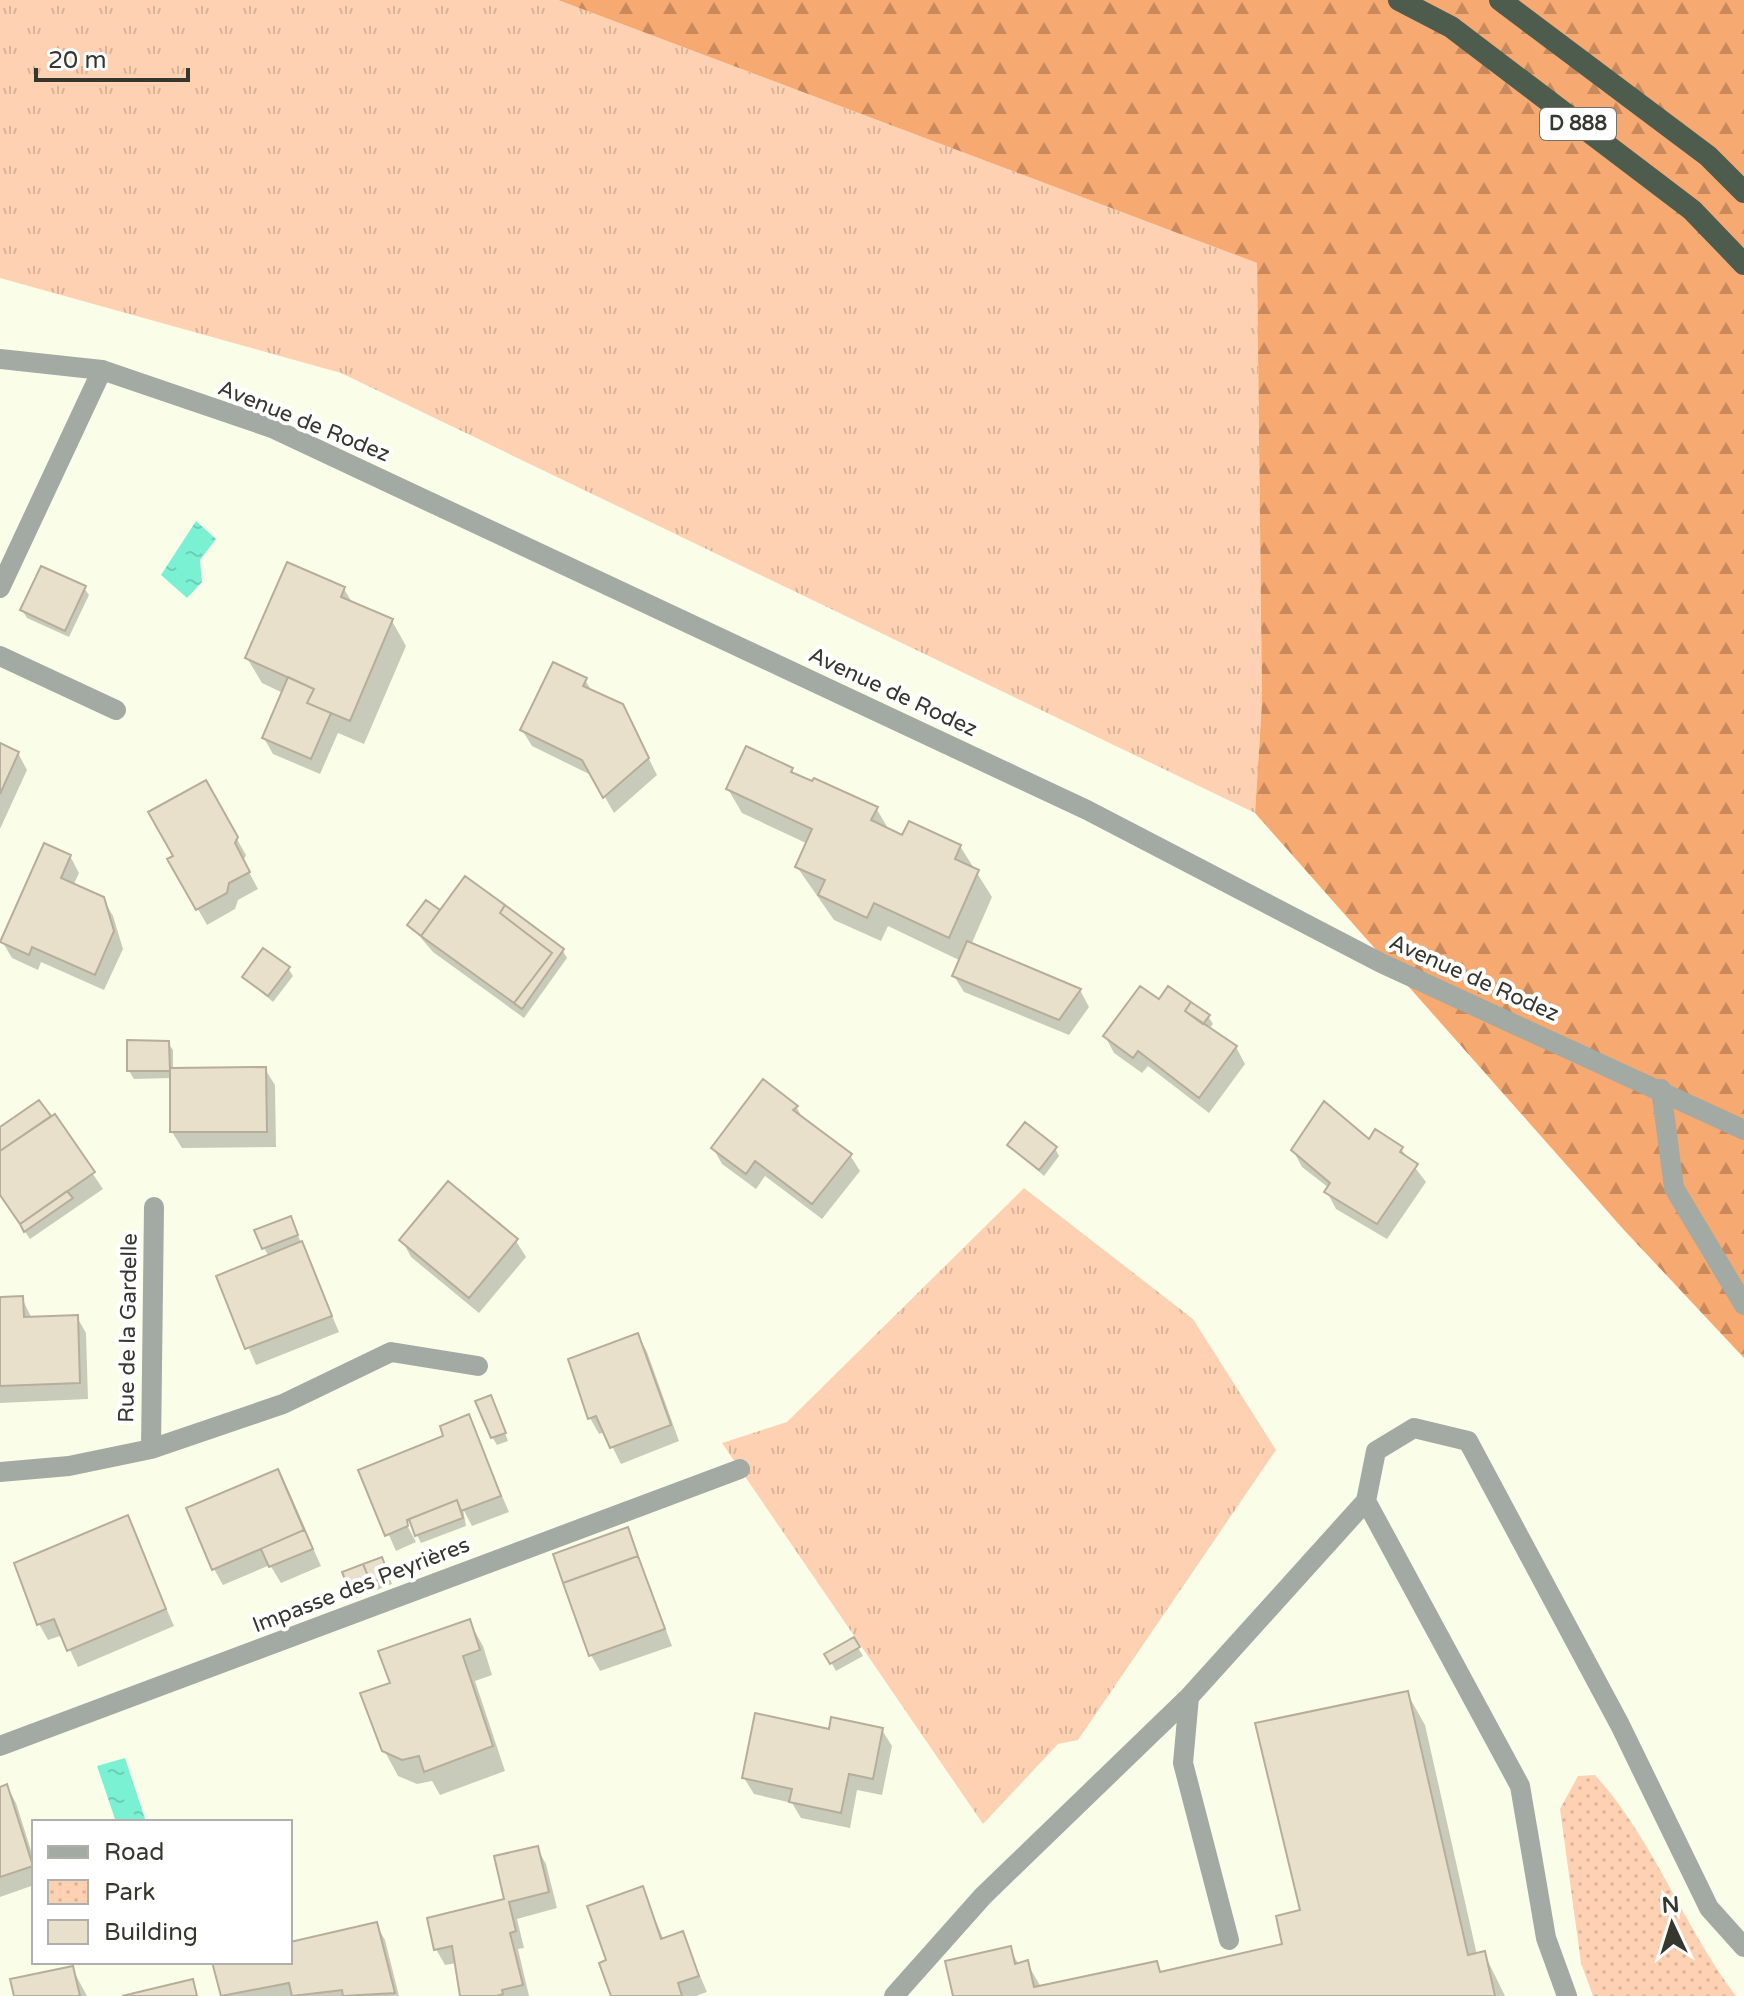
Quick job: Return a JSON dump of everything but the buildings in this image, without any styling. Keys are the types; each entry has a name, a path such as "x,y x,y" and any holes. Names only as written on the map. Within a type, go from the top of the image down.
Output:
{"highway":[{"name":"D 888","path":"1399,0 1451,27 1679,200 1744,264"},
{"name":"D 888","path":"1500,0 1708,156 1744,192"}],"street":[{"name":"Avenue de Rodez","path":"0,359 102,370 272,428 532,547 1087,810 1381,963 1661,1089 1744,1130"},
{"path":"0,588 102,370"},
{"path":"0,656 116,710"},
{"path":"1661,1089 1674,1188 1744,1305"},
{"name":"Rue de la Gardelle","path":"151,1449 154,1207"},
{"name":"Rue de la Gardelle","path":"0,1472 69,1466 151,1449 283,1404 391,1352 478,1366"},
{"path":"894,1996 983,1896 1189,1697 1366,1501 1376,1451 1414,1428 1468,1441 1620,1725 1709,1908 1744,1947"},
{"name":"Impasse des Peyrières","path":"0,1746 740,1469"},
{"path":"1366,1501 1520,1786 1546,1938 1567,1996"},
{"path":"1189,1697 1183,1763 1229,1940"}],"green space":[{"path":"0,0 558,0 1257,263 1262,702 1255,813 341,373 0,278"},
{"path":"558,0 1744,0 1744,1358 1624,1230 1255,813 1262,702 1257,263"},
{"path":"1024,1188 1193,1319 1276,1450 1078,1740 1058,1744 983,1824 722,1443 787,1422"},
{"path":"1595,1775 1616,1800 1652,1855 1700,1941 1736,1996 1593,1996 1581,1963 1560,1809 1578,1776"}],"water":[{"path":"196,521 216,539 200,560 202,582 187,598 161,575"},
{"path":"125,1758 145,1820 115,1820 97,1766"}]}
